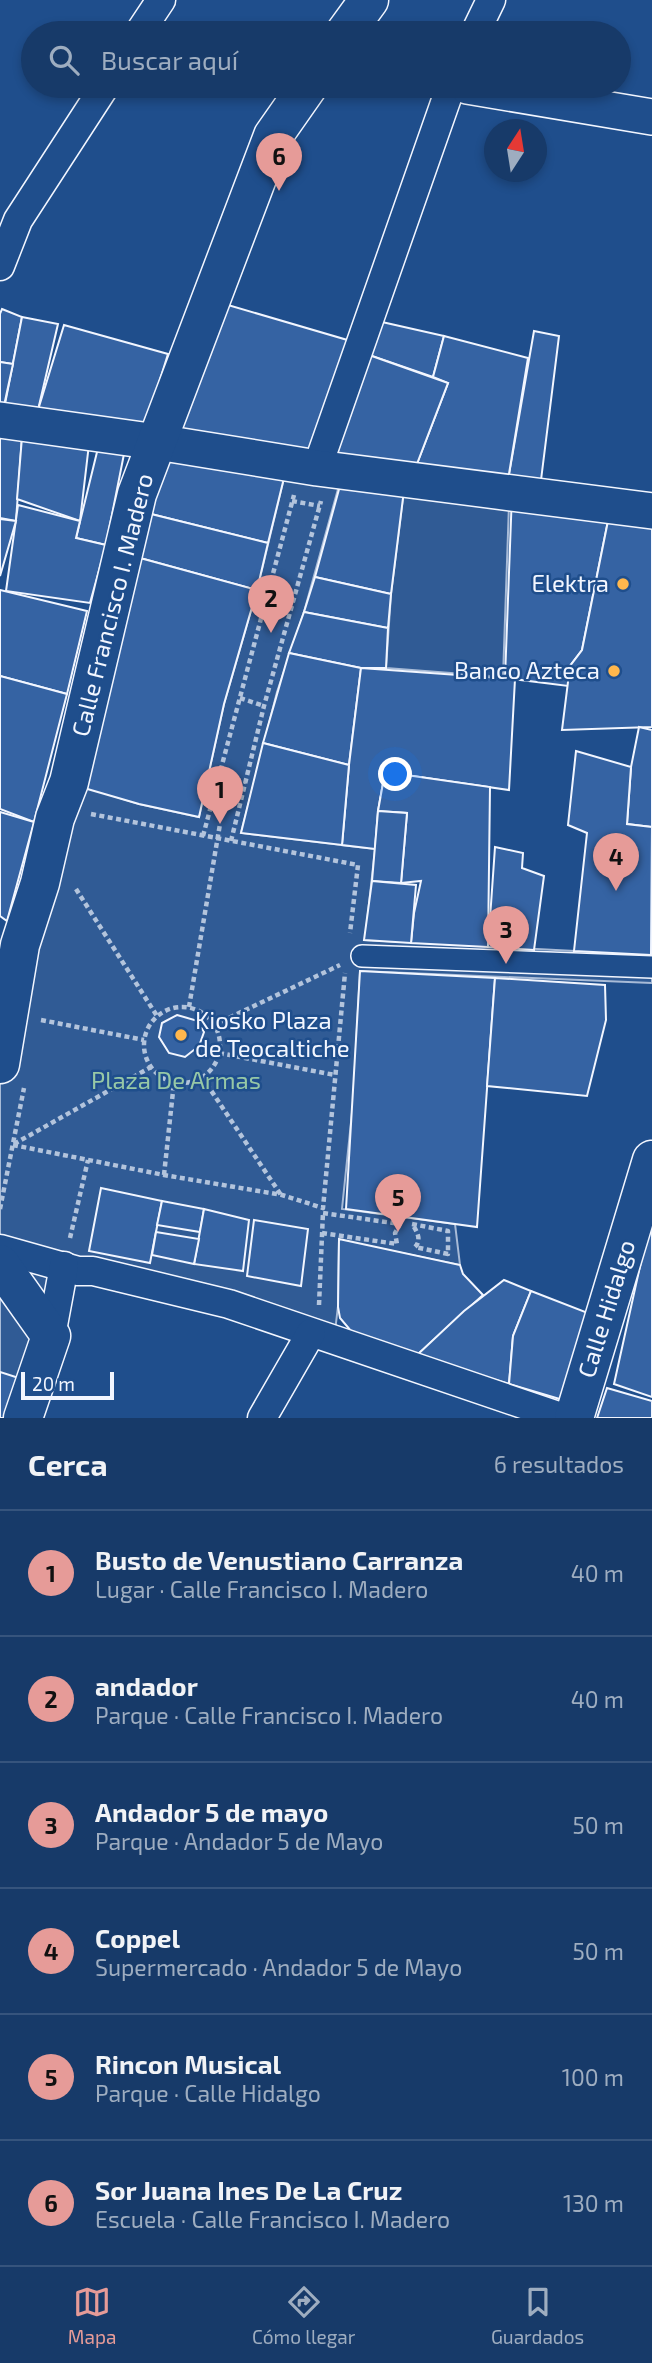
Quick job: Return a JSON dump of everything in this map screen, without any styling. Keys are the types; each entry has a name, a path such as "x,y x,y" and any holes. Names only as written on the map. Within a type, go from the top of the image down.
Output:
{"main road":[{"path":"354,21 369,0"},
{"name":"Calle Francisco I. Madero","path":"13,1073 10,939 40,883 55,818 69,782 137,494 273,136 300,98"},
{"name":"Calle Hidalgo","path":"574,1418 652,1160"},
{"path":"0,1264 51,1336 23,1418"}],"street":[{"path":"147,21 161,0"},
{"path":"481,21 491,0"},
{"path":"0,266 18,220 97,98"},
{"path":"316,468 447,98"},
{"path":"539,98 652,117"},
{"path":"0,420 316,468 652,511"},
{"path":"354,959 652,967"},
{"path":"0,1249 64,1266 315,1322 564,1418"},
{"path":"51,1336 64,1266"},
{"path":"261,1418 315,1322"}],"path":[{"path":"203,836 292,501 316,468"},
{"path":"231,841 264,706 320,506 316,468"},
{"path":"292,501 320,506"},
{"path":"268,593 294,600"},
{"path":"240,698 264,706"},
{"path":"219,776 246,782"},
{"path":"81,813 359,865 354,959 335,1075 315,1322"},
{"path":"189,1007 220,824"},
{"path":"75,888 157,1016"},
{"path":"215,1024 354,959"},
{"path":"189,1007 207,1016 215,1024 219,1033 219,1053 216,1062 202,1077 184,1083 174,1082 151,1067 144,1049 144,1040 150,1023 157,1016 167,1010 189,1007"},
{"path":"37,1020 144,1040"},
{"path":"219,1053 335,1075"},
{"path":"13,1145 151,1067"},
{"path":"0,1209 13,1145 13,1073"},
{"path":"202,1077 282,1195"},
{"path":"164,1175 174,1082"},
{"path":"13,1145 282,1195 323,1210 400,1224 395,1233 397,1244 322,1233"},
{"path":"64,1266 88,1160"},
{"path":"412,1224 447,1231 448,1254 415,1247 418,1240 417,1231 412,1224"}],"shaded area":[{"name":"Plaza De Armas","path":"343,471 304,612 277,692 241,833 375,849 365,940 652,955 652,983 360,971 353,1103 342,1209 455,1224 460,1265 339,1240 338,1306 334,1340 78,1271 0,1418 0,1064 69,782 139,804 199,817 224,704 257,590 284,478"},
{"path":"404,490 509,504 503,677 386,668 391,594"}],"building":[{"path":"211,300 361,344 317,468 157,442"},
{"path":"2,309 22,317 13,364 0,362"},
{"path":"22,317 58,324 38,410 4,409"},
{"path":"382,322 444,336 433,377 369,355"},
{"path":"64,325 168,354 144,431 38,410"},
{"path":"534,331 559,336 540,488 508,480"},
{"path":"444,336 528,358 508,480 415,469 448,383 433,377"},
{"path":"369,355 448,383 415,469 336,457"},
{"path":"0,362 13,364 2,415 0,414"},
{"path":"0,434 22,437 16,521 0,518"},
{"path":"22,437 89,444 80,521 17,499"},
{"path":"98,448 124,454 106,545 76,538"},
{"path":"165,454 284,478 268,543 151,514"},
{"path":"341,482 404,490 391,594 315,577"},
{"path":"512,493 611,506 582,650 570,666 568,686 505,678"},
{"path":"18,505 80,521 76,538 106,545 90,603 6,591"},
{"path":"611,506 652,511 652,727 562,730 570,666 582,650"},
{"path":"151,514 268,543 257,590 140,558"},
{"path":"0,519 16,521 0,576"},
{"path":"140,558 257,590 224,704 199,817 84,788"},
{"path":"315,577 391,594 388,628 304,612"},
{"path":"0,590 87,611 67,694 0,676"},
{"path":"304,612 388,628 386,668 361,668 289,653"},
{"path":"289,653 361,668 349,765 263,743"},
{"path":"361,668 515,679 509,790 385,772 375,849 342,845"},
{"path":"0,676 67,694 34,822 0,809"},
{"path":"639,727 652,730 652,827 627,824 631,767"},
{"path":"263,743 349,765 342,845 241,833"},
{"path":"576,751 631,767 627,824 652,827 651,955 574,951 587,833 568,825"},
{"path":"385,772 490,787 488,947 411,943 421,881 401,883 407,813 378,811"},
{"path":"378,811 407,813 401,883 372,881"},
{"path":"0,812 34,822 7,921 0,916"},
{"path":"495,847 523,853 522,868 544,876 534,950 488,947"},
{"path":"372,881 416,885 411,943 364,940"},
{"path":"360,971 495,978 477,1227 346,1209"},
{"path":"495,978 605,985 606,1020 587,1096 487,1086"},
{"name":"Kiosko Plaza de Teocaltiche","path":"177,1015 198,1021 204,1032 199,1046 185,1057 169,1053 159,1037 162,1023"},
{"path":"101,1188 162,1201 150,1263 89,1251"},
{"path":"162,1201 204,1209 200,1232 157,1225"},
{"path":"204,1209 249,1220 243,1271 194,1264"},
{"path":"652,1212 652,1397 614,1384"},
{"path":"254,1220 308,1229 301,1286 247,1276"},
{"path":"156,1232 199,1239 194,1264 152,1255"},
{"path":"339,1239 460,1265 463,1274 483,1295 416,1356 351,1331 340,1318 338,1307"},
{"path":"504,1280 531,1291 513,1336 509,1384 416,1356 464,1311"},
{"path":"531,1291 588,1313 563,1400 509,1384 513,1336"},
{"path":"0,1372 28,1381 19,1418 0,1418"},
{"path":"607,1388 652,1401 652,1418 597,1418"}],"place":[{"name":"Sor Juana Ines De La Cruz","path":"279,191"},
{"name":"Elektra","path":"623,584"},
{"name":"andador","path":"271,633"},
{"name":"Banco Azteca","path":"614,671"},
{"name":"Busto de Venustiano Carranza","path":"220,824"},
{"name":"Coppel","path":"616,891"},
{"name":"Andador 5 de mayo","path":"506,964"},
{"name":"Kiosko Plaza de Teocaltiche","path":"181,1035"},
{"name":"Rincon Musical","path":"398,1232"}]}
